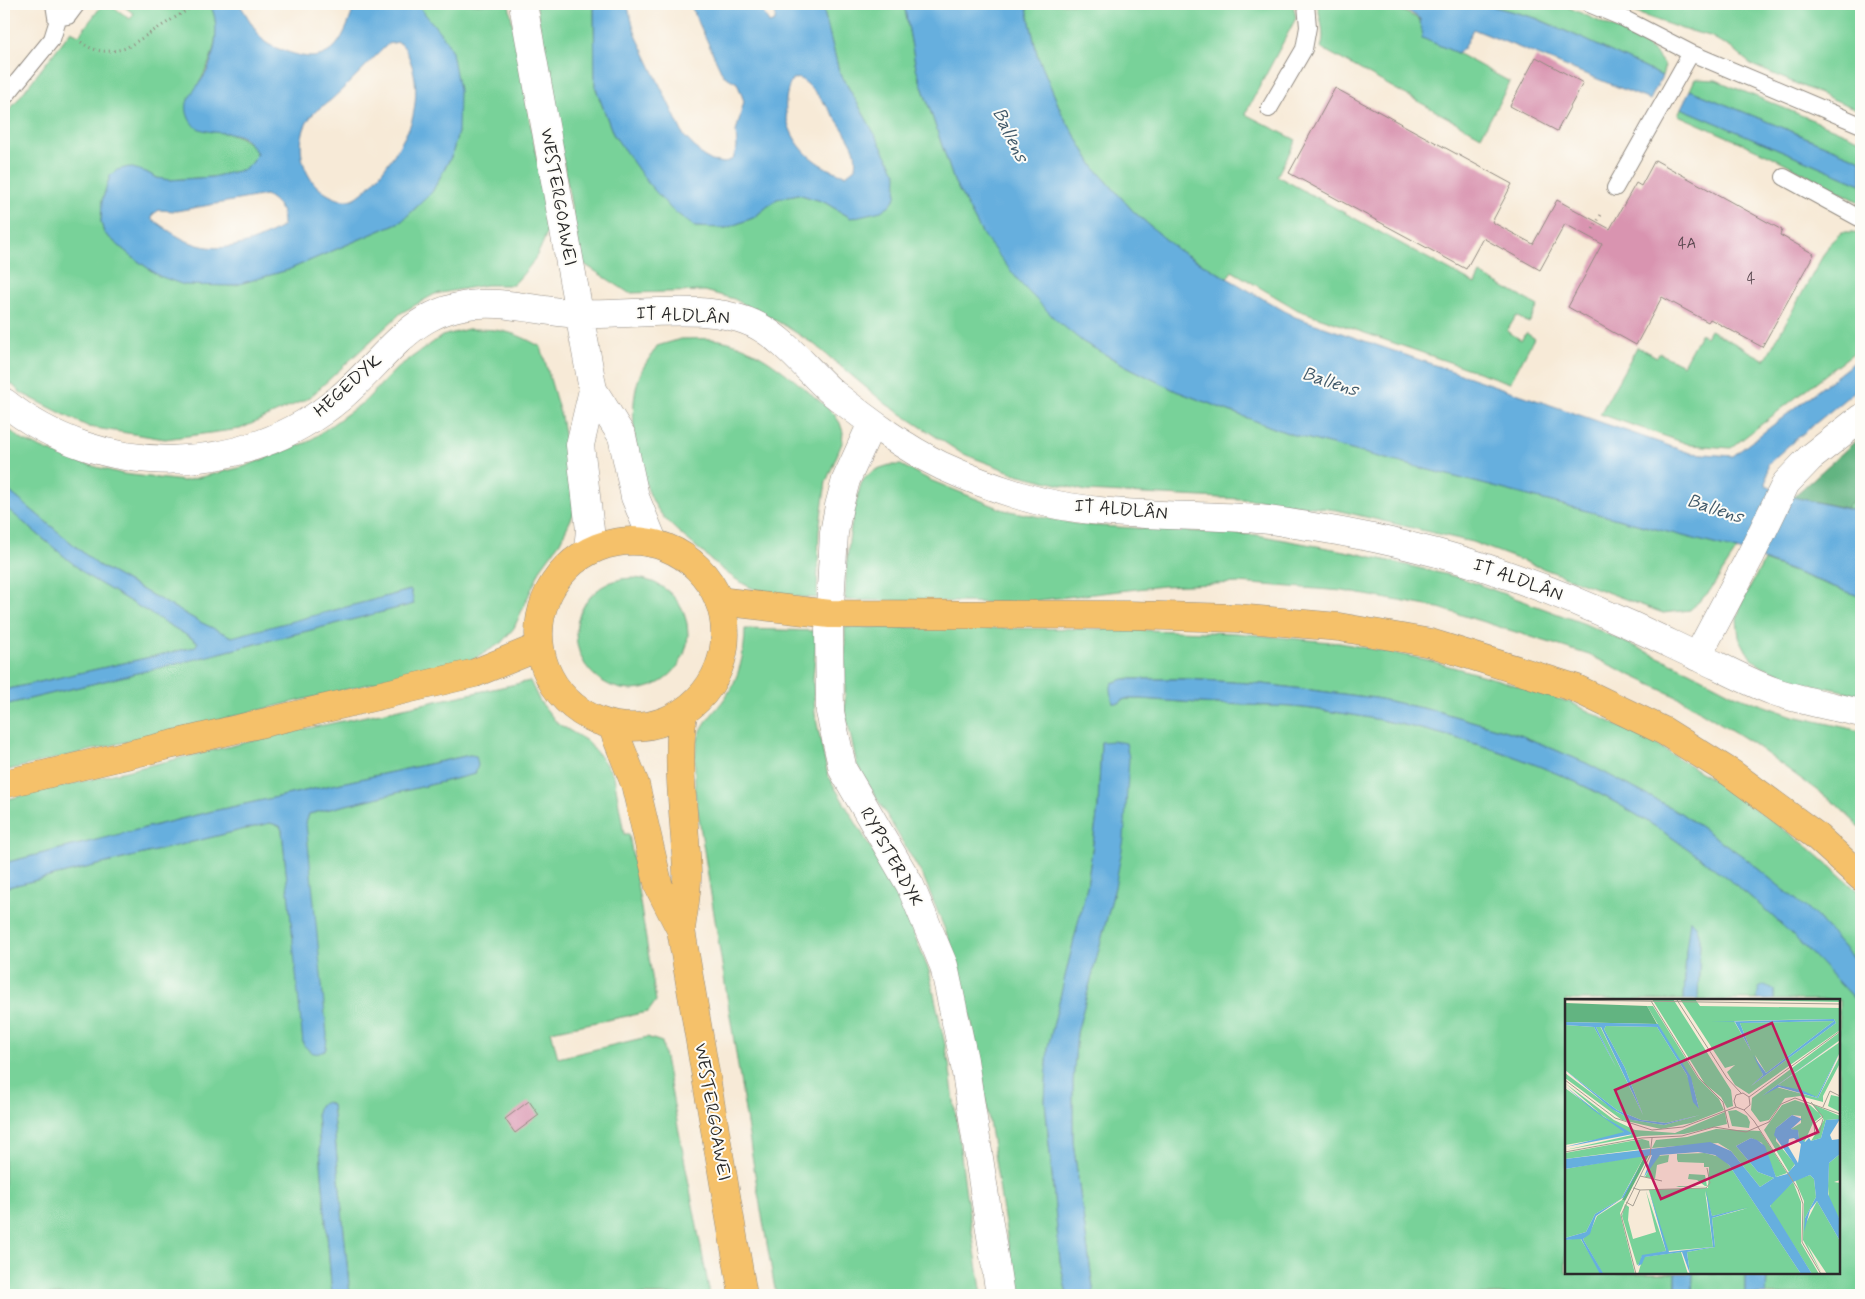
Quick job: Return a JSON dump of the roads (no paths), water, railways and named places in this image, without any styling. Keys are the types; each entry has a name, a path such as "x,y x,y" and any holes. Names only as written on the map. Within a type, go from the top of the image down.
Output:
{"highway":[{"path":"630,540 653,541 675,552 695,567 709,584 719,601 725,627 724,650 715,676 700,697 683,713 663,722 642,726 612,726 590,718 572,706 552,681 539,647 540,617 548,594 557,578 570,564 588,550 610,542 630,540"},
{"path":"719,601 830,614 1119,615 1237,618 1339,627 1431,643 1575,688 1664,731 1739,778 1815,835 1861,877"},
{"path":"4,784 475,673 539,647"},
{"name":"WESTERGOAWEI","path":"683,713 680,733 680,775 687,874 682,930 743,1295"},
{"name":"WESTERGOAWEI","path":"612,726 635,784 660,887 682,930"}],"street":[{"name":"WESTERGOAWEI","path":"523,4 593,390 622,436 635,497 653,541"},
{"name":"HEGEDYK","path":"4,402 32,422 82,446 123,456 152,460 187,460 254,448 313,419 340,398 395,342 429,317 450,308 494,304 578,314"},
{"name":"IT ALDLÂN","path":"578,314 695,312 738,318 756,325 776,338 830,390 872,423 914,451 943,466 1023,497 1106,511 1264,520 1387,541 1488,568 1554,592 1771,690 1861,713"},
{"name":"WESTERGOAWEI","path":"588,550 590,530 580,445 593,390"},
{"path":"1697,657 1751,555 1780,491 1793,474 1810,458 1861,418"},
{"name":"RYPSTERDYK","path":"872,423 849,473 839,506 834,533 830,614 830,712 843,770 910,885 944,966 964,1060 1000,1295"}],"lane":[{"path":"4,98 52,39 56,17 68,16 78,4"},
{"path":"1269,109 1304,49 1308,27 1306,4"},
{"path":"1589,4 1623,18 1691,53 1861,125"},
{"path":"1615,188 1691,53"},
{"path":"1784,177 1861,219"}],"water":[{"path":"210,4 239,4 265,42 294,54 308,57 319,56 336,46 347,27 355,4 417,4 446,40 452,52 459,90 458,132 452,155 432,192 402,221 288,270 232,286 184,285 159,276 131,256 104,233 101,222 102,201 110,176 117,170 129,167 146,172 157,178 169,180 212,177 242,170 253,162 257,153 241,136 200,129 191,122 188,114 188,100 207,71 213,55 216,28","holes":["398,42 407,52 415,80 415,102 410,125 398,149 372,184 355,198 341,200 320,189 307,173 302,153 301,142 303,132 315,112 331,100 388,44","266,195 275,201 280,208 283,226 251,242 239,245 215,248 192,243 177,236 152,219 152,215 159,210 176,211"]},
{"path":"594,4 627,4 636,35 684,136 703,156 712,161 724,163 733,159 737,147 736,132 744,101 737,83 723,75 690,4 759,4 769,23 775,21 776,4 822,4 839,71 897,175 896,197 890,205 881,211 851,218 824,202 798,194 777,199 753,218 726,228 695,227 671,209 647,182 613,134 595,86","holes":["792,79 800,79 813,90 851,142 855,154 855,168 846,175 830,170 816,162 795,139 789,125 786,110 787,95"]},
{"name":"Ballens","path":"904,4 1026,4 1037,54 1062,114 1094,167 1133,211 1178,250 1295,317 1690,453 1733,456 1861,357 1861,386 1768,464 1766,485 1793,497 1861,512 1861,597 1737,550 1290,434 1176,391 1083,342 1056,320 1021,284 983,235 954,181 916,68"},
{"path":"1384,4 1484,4 1535,18 1662,76 1650,100 1473,29 1463,49 1457,53 1422,38 1420,19 1410,12"},
{"path":"1690,90 1861,160 1861,184 1681,108"},
{"path":"4,487 98,565 200,622 232,637 411,590 414,604 4,705 4,690 195,647 198,642 89,577 4,506"},
{"path":"1124,679 1186,679 1263,684 1375,698 1440,712 1520,735 1586,763 1679,812 1741,855 1816,916 1861,967 1861,1006 1783,926 1732,882 1658,828 1576,782 1501,752 1462,740 1422,729 1343,713 1290,707 1142,699 1125,699 1119,703 1113,703 1110,691 1112,683"},
{"path":"1101,742 1126,743 1129,758 1124,839 1115,887 1077,1033 1073,1081 1073,1142 1094,1295 1067,1295 1060,1261 1045,1101 1048,1047 1087,886 1098,808"},
{"path":"470,755 476,756 478,765 475,774 309,814 306,823 327,1035 326,1049 320,1053 311,1052 303,1044 282,830 280,826 270,823 4,888 4,863 213,811"},
{"path":"1690,920 1696,925 1700,938 1698,999 1684,999 1686,950"},
{"path":"1765,985 1774,990 1774,999 1757,999 1759,988"},
{"path":"327,1102 332,1105 350,1295 332,1295 317,1113 319,1105"},
{"path":"1676,1274 1693,1274 1692,1295 1676,1295"},
{"path":"1745,1274 1767,1274 1766,1295 1745,1295"}]}
